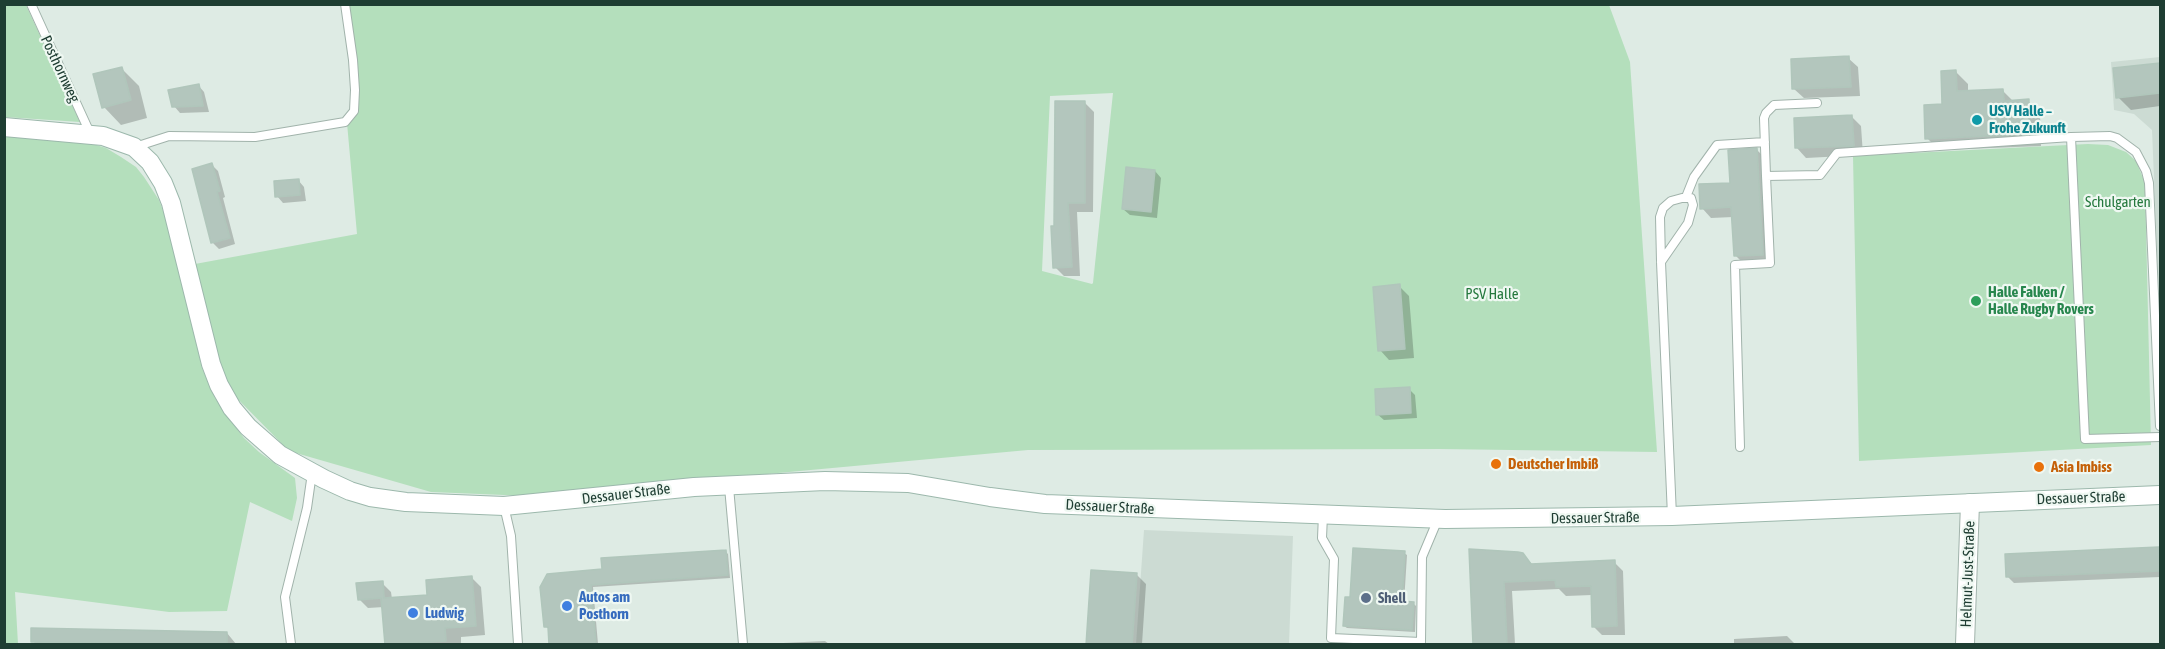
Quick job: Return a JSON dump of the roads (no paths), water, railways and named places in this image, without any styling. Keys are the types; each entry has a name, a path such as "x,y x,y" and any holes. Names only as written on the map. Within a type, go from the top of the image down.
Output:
{"main road":[{"path":"4,127 90,133 115,139 134,147"},
{"name":"Dessauer Straße","path":"134,147 150,162 163,183 171,203 211,364 219,385 232,408 264,442 280,455 350,491 390,500 430,504 504,506 694,487 825,481 908,483 1045,504 1438,519 1672,516 2160,495"},
{"name":"Helmut-Just-Straße","path":"1965,645 1970,503"}],"lane":[{"name":"Posthornweg","path":"31,4 90,133"},
{"path":"134,147 169,136 255,137 345,122 354,111 356,90 345,4"},
{"path":"1740,447 1735,265 1770,263 1763,195 1766,176 1764,118 1770,107 1777,105 1817,103"},
{"path":"1766,176 1820,176 1837,153 2071,136 2117,138 2136,152 2146,171 2149,183 2160,426"},
{"path":"2071,136 2085,439 2160,437"},
{"path":"1686,197 1694,177 1717,145 1765,142"},
{"path":"1661,262 1688,223 1693,201 1691,198 1671,201 1663,208 1660,229 1661,262 1672,516"},
{"path":"291,645 285,597 307,508 312,473"},
{"path":"729,485 742,645"},
{"path":"504,506 512,536 519,645"},
{"path":"1323,515 1322,538 1334,559 1330,638 1421,642 1422,557 1438,519"}],"place":[{"name":"USV Halle – Frohe Zukunft","path":"1977,120"},
{"name":"Halle Falken / Halle Rugby Rovers","path":"1976,301"},
{"name":"Deutscher Imbiß","path":"1496,464"},
{"name":"Asia Imbiss","path":"2039,467"},
{"name":"Shell","path":"1366,598"},
{"name":"Autos am Posthorn","path":"567,606"},
{"name":"Ludwig","path":"413,613"}],"park label":[{"name":"Schulgarten","path":"2118,202"},
{"name":"PSV Halle","path":"1492,294"}]}
